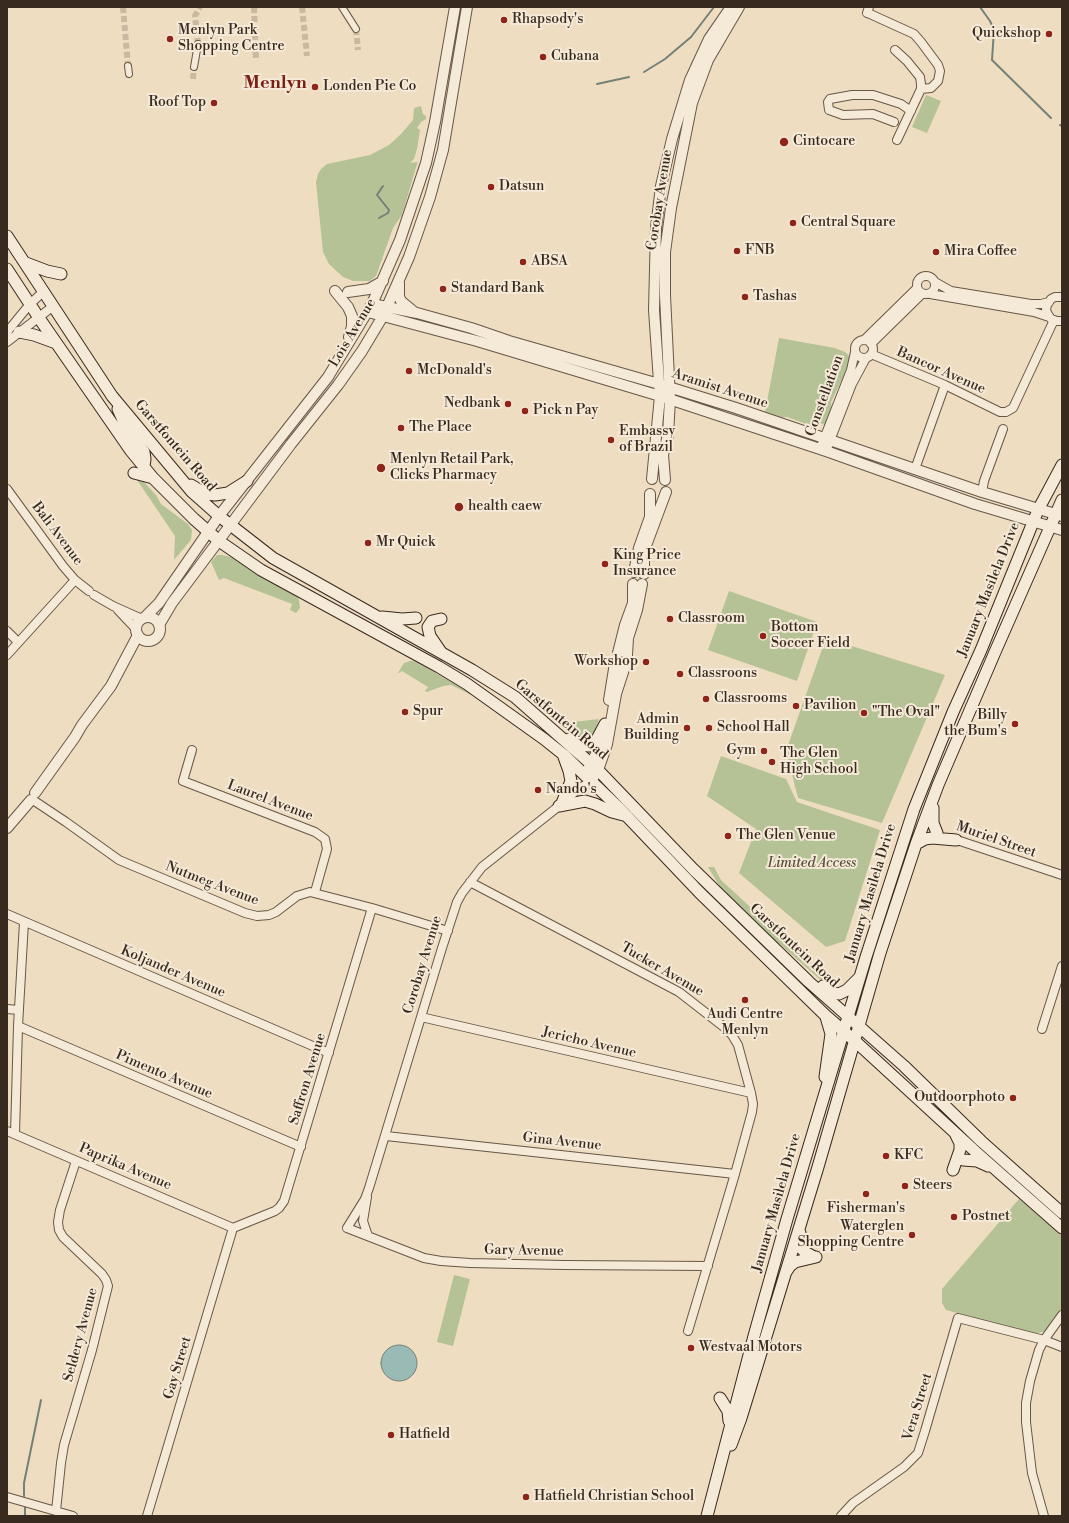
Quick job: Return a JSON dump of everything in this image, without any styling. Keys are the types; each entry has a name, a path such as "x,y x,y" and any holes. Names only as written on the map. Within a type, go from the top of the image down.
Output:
{"main road":[{"name":"Garstfontein Road","path":"7,236 26,263 52,307 112,396 176,475 192,492 219,516 273,558 472,670 515,697 595,767 692,869 809,982 904,1066 981,1141 1062,1213"},
{"path":"26,263 47,271 62,274"},
{"name":"Garstfontein Road","path":"7,269 126,445 153,478 190,515 219,541 261,570 337,612 400,644 467,684 530,727 564,755 628,816 699,892 825,1015 1062,1228"},
{"path":"19,332 34,335 57,343"},
{"path":"112,396 127,429 144,452 144,466"},
{"name":"January Masilela Drive","path":"707,1516 737,1399 786,1222 861,976 921,788 953,712 982,650 1038,510 1062,465"},
{"path":"134,473 153,478"},
{"path":"176,475 198,490 206,494 215,495 228,493 247,481"},
{"name":"January Masilela Drive","path":"716,1484 741,1418 818,1167 880,953 916,844 933,800 1050,527 1059,515 1062,500"},
{"path":"375,616 402,619 416,618"},
{"path":"441,619 432,621 428,627 430,636 443,654"},
{"path":"559,735 582,745 589,746 596,741 605,724"},
{"path":"560,805 570,781 569,771 564,755"},
{"path":"933,800 933,823 937,834"},
{"path":"560,805 585,801 612,812 628,816"},
{"path":"894,870 911,832 922,828"},
{"path":"916,844 925,839 932,838 956,840"},
{"path":"809,982 818,982 830,992 839,994 847,990 861,976"},
{"path":"825,1015 831,1034 825,1072 827,1087"},
{"path":"953,1170 958,1159 960,1145 954,1131"},
{"path":"963,1160 977,1161 996,1169"},
{"path":"786,1222 791,1222 793,1220 807,1178 818,1167"},
{"path":"784,1274 795,1262 815,1257 803,1250 800,1243 803,1213"},
{"path":"772,1275 782,1258 792,1251"},
{"path":"741,1418 737,1399 750,1385"},
{"path":"720,1398 728,1411 730,1426"}],"street":[{"path":"342,7 356,29"},
{"name":"Lois Avenue","path":"144,618 159,603 219,516 283,433 312,399 345,351 370,308 383,281 409,215 426,163 436,122 455,7"},
{"name":"Lois Avenue","path":"159,625 172,603 291,444 338,385 362,351 384,312 418,233 443,150 467,7"},
{"name":"Corobay Avenue","path":"638,578 639,548 650,517 650,494 648,486 652,479 660,396 654,316 656,228 663,174 690,80 709,39 731,7"},
{"name":"Corobay Avenue","path":"622,654 625,625 632,603 644,551 666,492 667,484 665,480 663,455 668,435 670,388 665,295 665,252 671,208 692,103 708,60 739,7"},
{"path":"869,7 868,13 914,34 922,42 938,65 940,71 938,81 931,88 921,89"},
{"path":"194,67 198,44"},
{"path":"895,50 907,61 920,77 921,89 897,140"},
{"path":"128,66 129,74"},
{"path":"894,122 872,114 843,115 829,110 828,102 830,99 873,95 901,104 911,110"},
{"path":"400,275 399,290 401,301 409,309 418,313"},
{"path":"923,292 918,280 922,276 930,277 935,282 951,291 1031,304 1040,304 1048,302 1055,297 1062,297"},
{"path":"348,292 366,290 383,281"},
{"path":"864,340 871,344 873,349 868,356 858,357 855,352 856,344 864,340 923,292 935,288 935,282"},
{"path":"335,291 348,307 352,316 352,326 345,351"},
{"path":"7,332 30,304 43,292"},
{"path":"923,292 1034,312 1055,319"},
{"path":"871,344 923,292"},
{"path":"1048,302 1046,309 1055,319"},
{"path":"7,342 52,307"},
{"name":"Aramist Avenue","path":"370,308 660,396 823,450 976,504 1062,530"},
{"name":"Aramist Avenue","path":"384,312 418,313 472,328 509,341 660,384 828,439 982,492 1038,510 1059,515"},
{"name":"Bancor Avenue","path":"868,356 945,385 1000,412 1006,412 1013,408 1055,319"},
{"name":"Constellation","path":"828,439 852,370 855,352"},
{"name":"Constellation","path":"823,450 852,384 868,356"},
{"path":"915,469 945,385"},
{"path":"982,492 984,481 1003,429"},
{"path":"652,479 661,478 665,480"},
{"name":"Bali Avenue","path":"7,489 75,580 113,606 144,618"},
{"path":"650,494 659,497 663,496 666,492"},
{"path":"7,655 75,580"},
{"name":"Bali Avenue","path":"113,606 140,635"},
{"path":"7,828 32,796 49,762 72,734 82,725 111,686 119,678 125,665 138,650 140,635 137,623 144,618 155,619 159,625 160,631 156,638 149,641 140,635"},
{"path":"7,631 18,642"},
{"name":"Corobay Avenue","path":"595,767 605,724 615,656 622,654"},
{"name":"Corobay Avenue","path":"347,1228 367,1194 457,902 482,867 560,805 588,778 607,744 616,694 628,660 622,654"},
{"path":"615,663 620,667 625,666"},
{"name":"Laurel Avenue","path":"192,750 183,781 315,832 325,839 327,849 315,892"},
{"path":"7,819 32,796"},
{"name":"Nutmeg Avenue","path":"32,796 62,816 66,822 119,860 245,912 257,916 269,915 301,894 315,892"},
{"name":"Muriel Street","path":"922,828 1062,875"},
{"name":"Tucker Avenue","path":"470,882 669,986 690,1000 724,1027 735,1039 740,1049 751,1093 753,1104 752,1112 688,1331"},
{"path":"315,892 448,931"},
{"name":"Saffron Avenue","path":"233,1228 274,1210 281,1206 284,1201 372,908"},
{"name":"Koljander Avenue","path":"7,914 329,1053"},
{"path":"11,1132 24,922"},
{"path":"1042,1029 1062,966"},
{"path":"7,1009 19,1010"},
{"name":"Jericho Avenue","path":"421,1017 751,1093"},
{"name":"Pimento Avenue","path":"18,1026 300,1147"},
{"name":"Paprika Avenue","path":"11,1132 233,1228"},
{"name":"Gina Avenue","path":"386,1136 735,1174"},
{"name":"Seldery Avenue","path":"56,1511 61,1459 64,1445 92,1350 108,1286 102,1274 63,1237 59,1230 58,1222 60,1210 76,1160"},
{"name":"Corobay Avenue","path":"367,1194 367,1204 363,1221 368,1236"},
{"name":"Gay Street","path":"147,1516 233,1228"},
{"name":"Gary Avenue","path":"347,1228 424,1258 446,1262 542,1265 708,1266"},
{"path":"1044,1516 1032,1474 1025,1417 1030,1381 1037,1355 1044,1340 1062,1315"},
{"name":"Vera Street","path":"841,1516 859,1498 904,1467 918,1453 924,1437 958,1318 1044,1340"},
{"path":"1044,1340 1062,1347"},
{"path":"7,1497 73,1516"}],"green space":[{"path":"926,95 941,101 927,133 912,127"},
{"path":"421,106 426,119 421,122 417,128 420,130 417,149 414,159 410,163 418,162 402,215 393,228 376,276 370,281 353,281 343,277 329,264 323,252 316,182 318,174 327,164 370,155 389,145 413,120 414,108"},
{"path":"779,338 835,348 845,352 849,356 850,363 831,402 832,410 825,425 815,421 809,425 787,417 779,418 765,412"},
{"path":"137,480 143,481 156,495 161,504 188,524 192,530 191,540 174,560 175,536"},
{"path":"217,555 231,557 297,596 300,608 296,613 290,610 292,604 224,578 219,580 211,562"},
{"name":"Bottom Soccer Field","path":"729,591 817,622 797,681 708,650"},
{"name":"\"The Oval\"","path":"826,638 945,675 882,823 798,798 786,751"},
{"path":"415,661 482,700 451,685 443,686 427,692 425,691 428,687 402,671 398,673 404,663"},
{"path":"599,719 593,736 588,741 581,740 563,726 565,723"},
{"name":"Limited Access","path":"721,756 786,779 797,802 880,830 845,941 826,947 739,873 756,829 707,796"},
{"path":"708,867 714,867 721,880 837,987 839,991 833,991 781,945 767,935 725,895"},
{"path":"1019,1199 1062,1236 1062,1310 1053,1319 1046,1331 1035,1334 946,1310 942,1303 942,1289"},
{"path":"454,1275 470,1279 453,1346 437,1342"}],"water":[{"path":"403,1345 412,1350 416,1356 416,1370 412,1376 403,1381 395,1381 386,1376 382,1370 381,1359 386,1350 392,1346"}],"waterway":[{"path":"644,72 665,59 691,37 714,7"},
{"path":"980,7 990,21 994,30 992,60 1051,118"},
{"path":"597,84 629,77"},
{"path":"379,218 388,213 389,210 377,195 383,186"},
{"path":"24,1496 24,1483 41,1400"},
{"path":"25,1507 25,1516"}],"tunnel":[{"path":"123,7 128,66"},
{"path":"198,44 195,16 200,7"},
{"path":"254,7 256,61"},
{"path":"302,7 307,56"},
{"path":"356,29 358,50"},
{"path":"193,79 194,67"}],"place":[{"name":"Rhapsody's","path":"504,20"},
{"name":"Quickshop","path":"1049,34"},
{"name":"Menlyn Park Shopping Centre","path":"170,39"},
{"name":"Cubana","path":"543,57"},
{"name":"Londen Pie Co","path":"315,87"},
{"name":"Roof Top","path":"214,103"},
{"name":"Cintocare","path":"784,142"},
{"name":"Datsun","path":"491,187"},
{"name":"Central Square","path":"793,223"},
{"name":"FNB","path":"737,251"},
{"name":"Mira Coffee","path":"936,252"},
{"name":"ABSA","path":"523,262"},
{"name":"Standard Bank","path":"443,289"},
{"name":"Tashas","path":"745,297"},
{"name":"McDonald's","path":"409,371"},
{"name":"Nedbank","path":"508,404"},
{"name":"Pick n Pay","path":"525,411"},
{"name":"The Place","path":"401,428"},
{"name":"Embassy of Brazil","path":"611,440"},
{"name":"Menlyn Retail Park, Clicks Pharmacy","path":"381,468"},
{"name":"health caew","path":"459,507"},
{"name":"Mr Quick","path":"368,543"},
{"name":"King Price Insurance","path":"605,564"},
{"name":"Classroom","path":"670,619"},
{"name":"Bottom Soccer Field","path":"763,636"},
{"name":"Workshop","path":"646,662"},
{"name":"Classroons","path":"680,674"},
{"name":"Classrooms","path":"706,699"},
{"name":"Pavilion","path":"796,706"},
{"name":"Spur","path":"405,712"},
{"name":"\"The Oval\"","path":"864,713"},
{"name":"Billy the Bum's","path":"1015,724"},
{"name":"Admin Building","path":"687,728"},
{"name":"School Hall","path":"709,728"},
{"name":"Gym","path":"764,751"},
{"name":"The Glen High School","path":"772,762"},
{"name":"Nando's","path":"538,790"},
{"name":"The Glen Venue","path":"728,836"},
{"name":"Audi Centre Menlyn","path":"745,1000"},
{"name":"Outdoorphoto","path":"1013,1098"},
{"name":"KFC","path":"886,1156"},
{"name":"Steers","path":"905,1186"},
{"name":"Fisherman's","path":"866,1194"},
{"name":"Postnet","path":"954,1217"},
{"name":"Waterglen Shopping Centre","path":"912,1235"},
{"name":"Westvaal Motors","path":"691,1348"},
{"name":"Hatfield","path":"391,1435"},
{"name":"Hatfield Christian School","path":"526,1497"}],"district":[{"name":"Menlyn","path":"275,84"}]}
